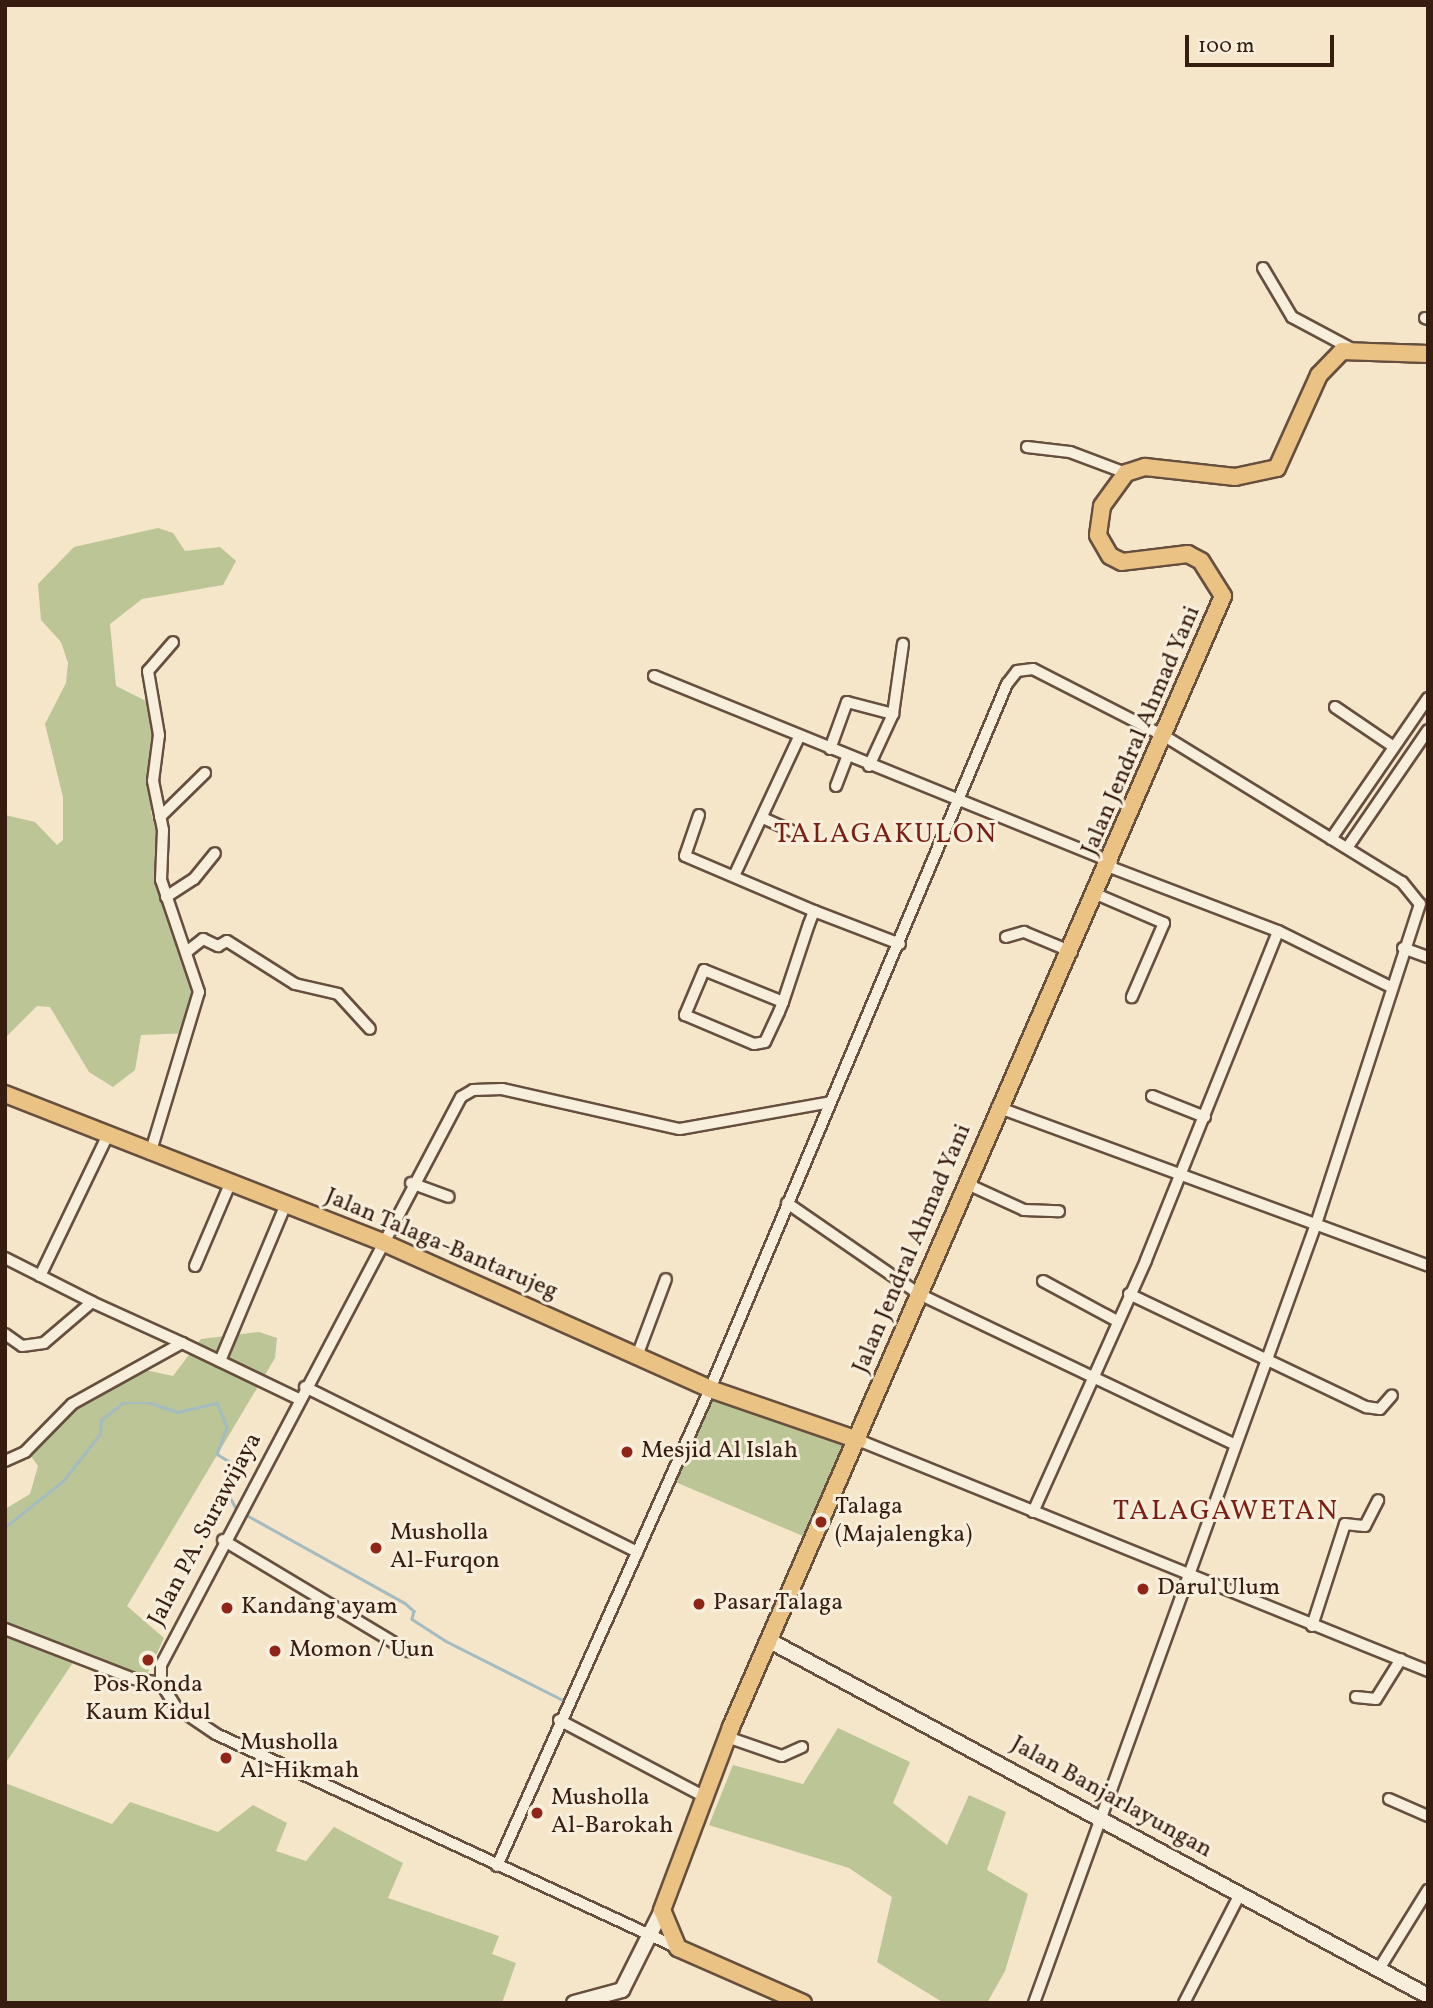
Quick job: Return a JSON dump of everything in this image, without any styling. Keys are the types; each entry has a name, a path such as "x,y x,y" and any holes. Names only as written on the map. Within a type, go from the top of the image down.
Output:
{"main road":[{"path":"1126,472 1174,466 1253,476 1277,468 1328,362 1352,349 1428,354"},
{"name":"Jalan Jendral Ahmad Yani","path":"662,1910 727,1737 858,1440 997,1107 1111,865 1223,596 1201,561 1188,554 1122,562 1102,547 1097,524 1102,506 1126,472"},
{"name":"Jalan Talaga-Bantarujeg","path":"5,1094 150,1154 383,1242 710,1389 858,1440"},
{"path":"662,1910 678,1948 803,2003"}],"street":[{"path":"1263,268 1293,317 1352,349"},
{"path":"1027,447 1062,450 1126,472"},
{"path":"150,1154 197,1015 199,992 189,950 166,897 160,817 153,781 159,735 148,671 173,642"},
{"path":"869,766 893,714 904,644"},
{"path":"497,1866 559,1720 710,1389 787,1203 901,944 1007,684 1022,668 1166,737 1347,848 1419,897 1389,985 1316,1224 1269,1357 1233,1444 1034,2003"},
{"path":"654,676 847,758 1278,931 1389,985"},
{"path":"1331,839 1428,698"},
{"path":"830,749 847,702 893,714"},
{"path":"1335,707 1394,747"},
{"path":"1347,848 1428,728 1414,716"},
{"path":"734,876 765,819 799,737"},
{"path":"836,786 847,758"},
{"path":"160,817 205,773"},
{"path":"699,815 683,853 814,911 901,944"},
{"path":"765,819 794,832"},
{"path":"166,897 194,879 215,853"},
{"path":"1096,894 1164,923 1132,997"},
{"path":"783,1002 704,970 685,1015 761,1045 783,1002 814,911"},
{"path":"1033,1511 1181,1174 1278,931"},
{"path":"1006,937 1024,932 1072,952"},
{"path":"189,950 203,939 218,946 227,941 295,984 338,994 370,1029"},
{"path":"1403,948 1428,957"},
{"name":"Jalan PA. Surawijaya","path":"161,1683 165,1653 383,1242 448,1112 473,1090 514,1092 680,1129 831,1101"},
{"path":"1152,1096 1205,1117"},
{"path":"997,1107 1428,1266"},
{"path":"40,1276 107,1137"},
{"path":"411,1183 449,1197"},
{"path":"195,1266 230,1184"},
{"path":"965,1184 1024,1210 1059,1211"},
{"path":"787,1203 919,1294 1233,1444"},
{"path":"220,1361 286,1204"},
{"path":"5,1258 299,1399"},
{"path":"637,1356 666,1279"},
{"path":"1043,1281 1117,1321"},
{"path":"1129,1294 1269,1357 1374,1410 1392,1395"},
{"path":"5,1334 22,1346 44,1343 92,1302"},
{"path":"5,1461 25,1452 72,1404 183,1343"},
{"path":"305,1387 637,1552"},
{"path":"858,1440 1428,1671"},
{"path":"1312,1626 1345,1524 1365,1526 1378,1500"},
{"path":"223,1540 408,1651"},
{"path":"5,1629 134,1679 161,1683 176,1707 216,1734 645,1937 678,1948"},
{"name":"Jalan Banjarlayungan","path":"770,1641 1428,1996"},
{"path":"1356,1697 1376,1699 1401,1659"},
{"path":"559,1720 703,1796"},
{"path":"727,1737 782,1756 802,1747"},
{"path":"1389,1800 1428,1816"},
{"path":"1379,1969 1428,1890"},
{"path":"1184,2003 1239,1896"},
{"path":"574,2003 620,1996 645,1937 662,1910"}],"green space":[{"path":"158,528 173,533 185,551 220,547 236,561 223,585 142,599 110,624 116,686 154,705 151,812 199,1002 191,1033 141,1035 135,1070 113,1087 89,1072 50,1007 37,1006 5,1038 5,815 35,822 57,845 63,840 63,797 45,724 66,683 68,663 61,642 41,620 38,584 74,547"},
{"path":"259,1332 277,1338 275,1358 127,1606 164,1638 144,1681 80,1652 5,1764 5,1509 30,1494 38,1466 26,1449 69,1408 117,1383 145,1370 173,1376 201,1339"},
{"path":"714,1381 856,1441 814,1541 672,1480"},
{"path":"838,1728 910,1762 893,1803 947,1845 969,1795 1006,1812 987,1870 1028,1894 1005,1971 987,2003 944,2003 877,1962 892,1897 849,1868 709,1825 733,1765 803,1784"},
{"path":"5,1783 112,1824 130,1802 218,1832 253,1805 287,1823 276,1851 306,1861 334,1827 403,1863 388,1898 499,1936 492,1954 516,1963 502,2003 5,2003"}],"waterway":[{"path":"5,1527 63,1481 100,1434 101,1420 123,1403 151,1403 177,1412 217,1403 227,1427 217,1454 239,1467 226,1490 237,1510"},
{"path":"243,1513 405,1603 414,1611 412,1619 446,1641 567,1702"}],"place":[{"name":"Mesjid Al Islah","path":"627,1452"},
{"name":"Talaga (Majalengka)","path":"821,1522"},
{"name":"Musholla Al-Furqon","path":"376,1548"},
{"name":"Darul Ulum","path":"1143,1589"},
{"name":"Pasar Talaga","path":"699,1604"},
{"name":"Kandang ayam","path":"227,1608"},
{"name":"Momon / Uun","path":"275,1651"},
{"name":"Pos Ronda Kaum Kidul","path":"148,1660"},
{"name":"Musholla Al-Hikmah","path":"226,1758"},
{"name":"Musholla Al-Barokah","path":"537,1813"}],"district":[{"name":"TALAGAKULON","path":"886,835"},
{"name":"TALAGAWETAN","path":"1226,1512"}]}
